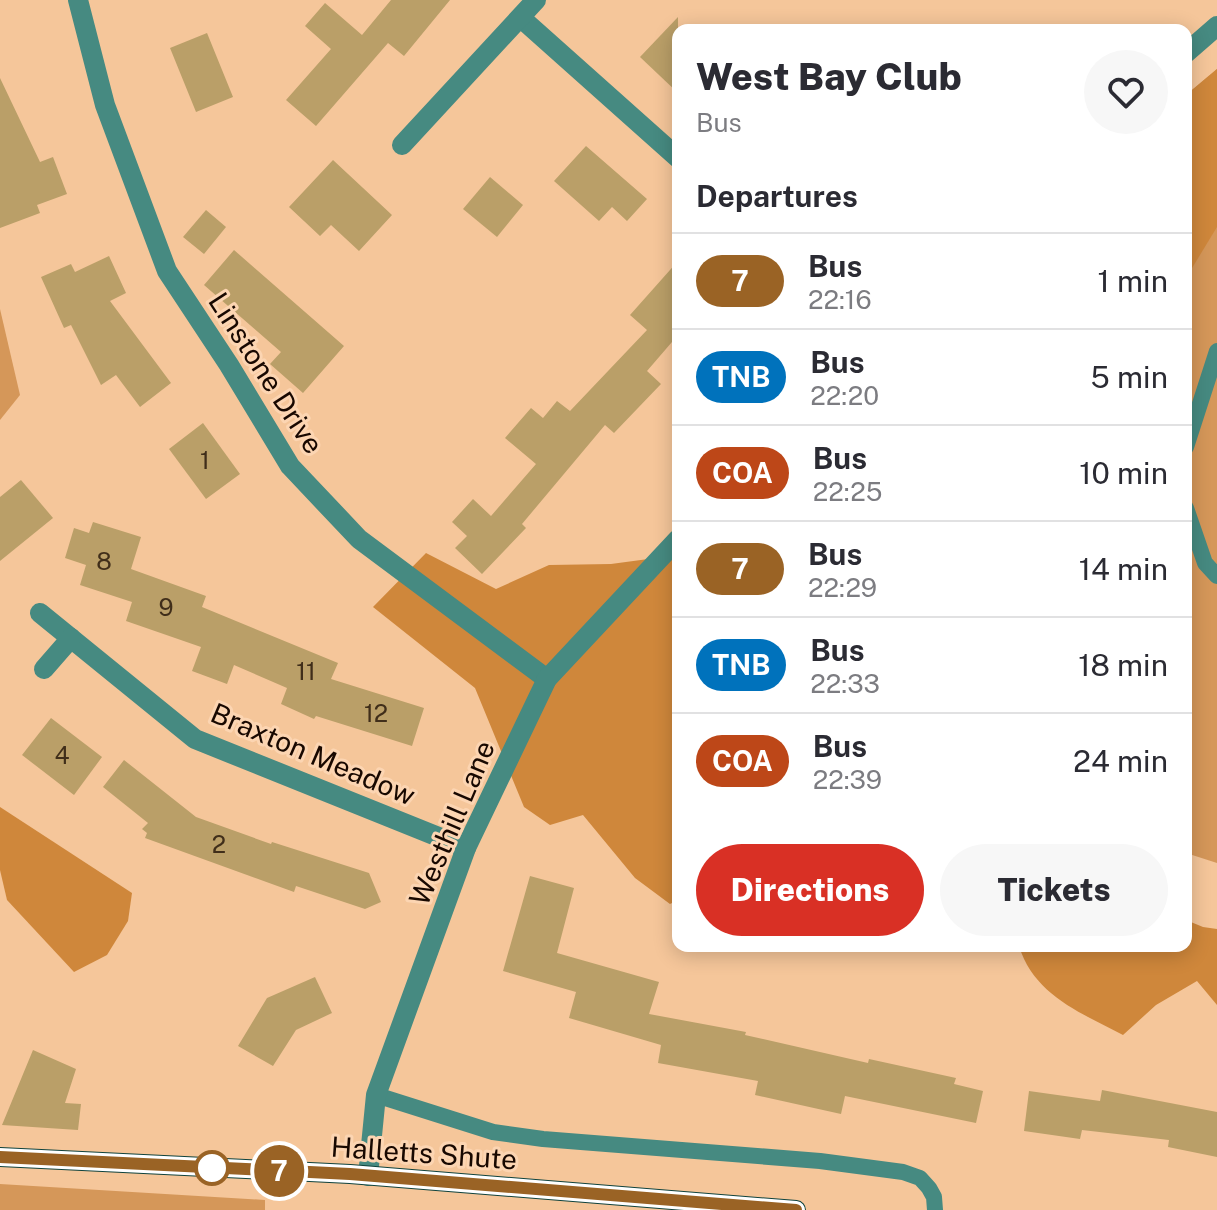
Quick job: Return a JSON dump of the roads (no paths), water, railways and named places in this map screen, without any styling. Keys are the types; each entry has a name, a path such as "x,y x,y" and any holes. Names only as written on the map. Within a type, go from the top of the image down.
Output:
{"main road":[{"name":"Halletts Shute","path":"0,1157 368,1176 796,1210"}],"street":[{"name":"Linstone Drive","path":"78,0 105,105 167,271 290,466 359,539 547,679"},
{"path":"402,145 536,0"},
{"path":"521,18 672,153"},
{"path":"1192,48 1217,26"},
{"name":"Westhill Lane","path":"368,1176 376,1095 466,848 547,679 672,545"},
{"name":"Braxton Meadow","path":"40,613 195,739 466,848"},
{"path":"44,669 71,638"}],"lane":[{"path":"1192,428 1217,351"},
{"path":"1192,525 1205,563 1217,576"},
{"path":"376,1095 493,1132 543,1139 820,1161 903,1172 920,1178 929,1188 934,1197 935,1210"}]}
